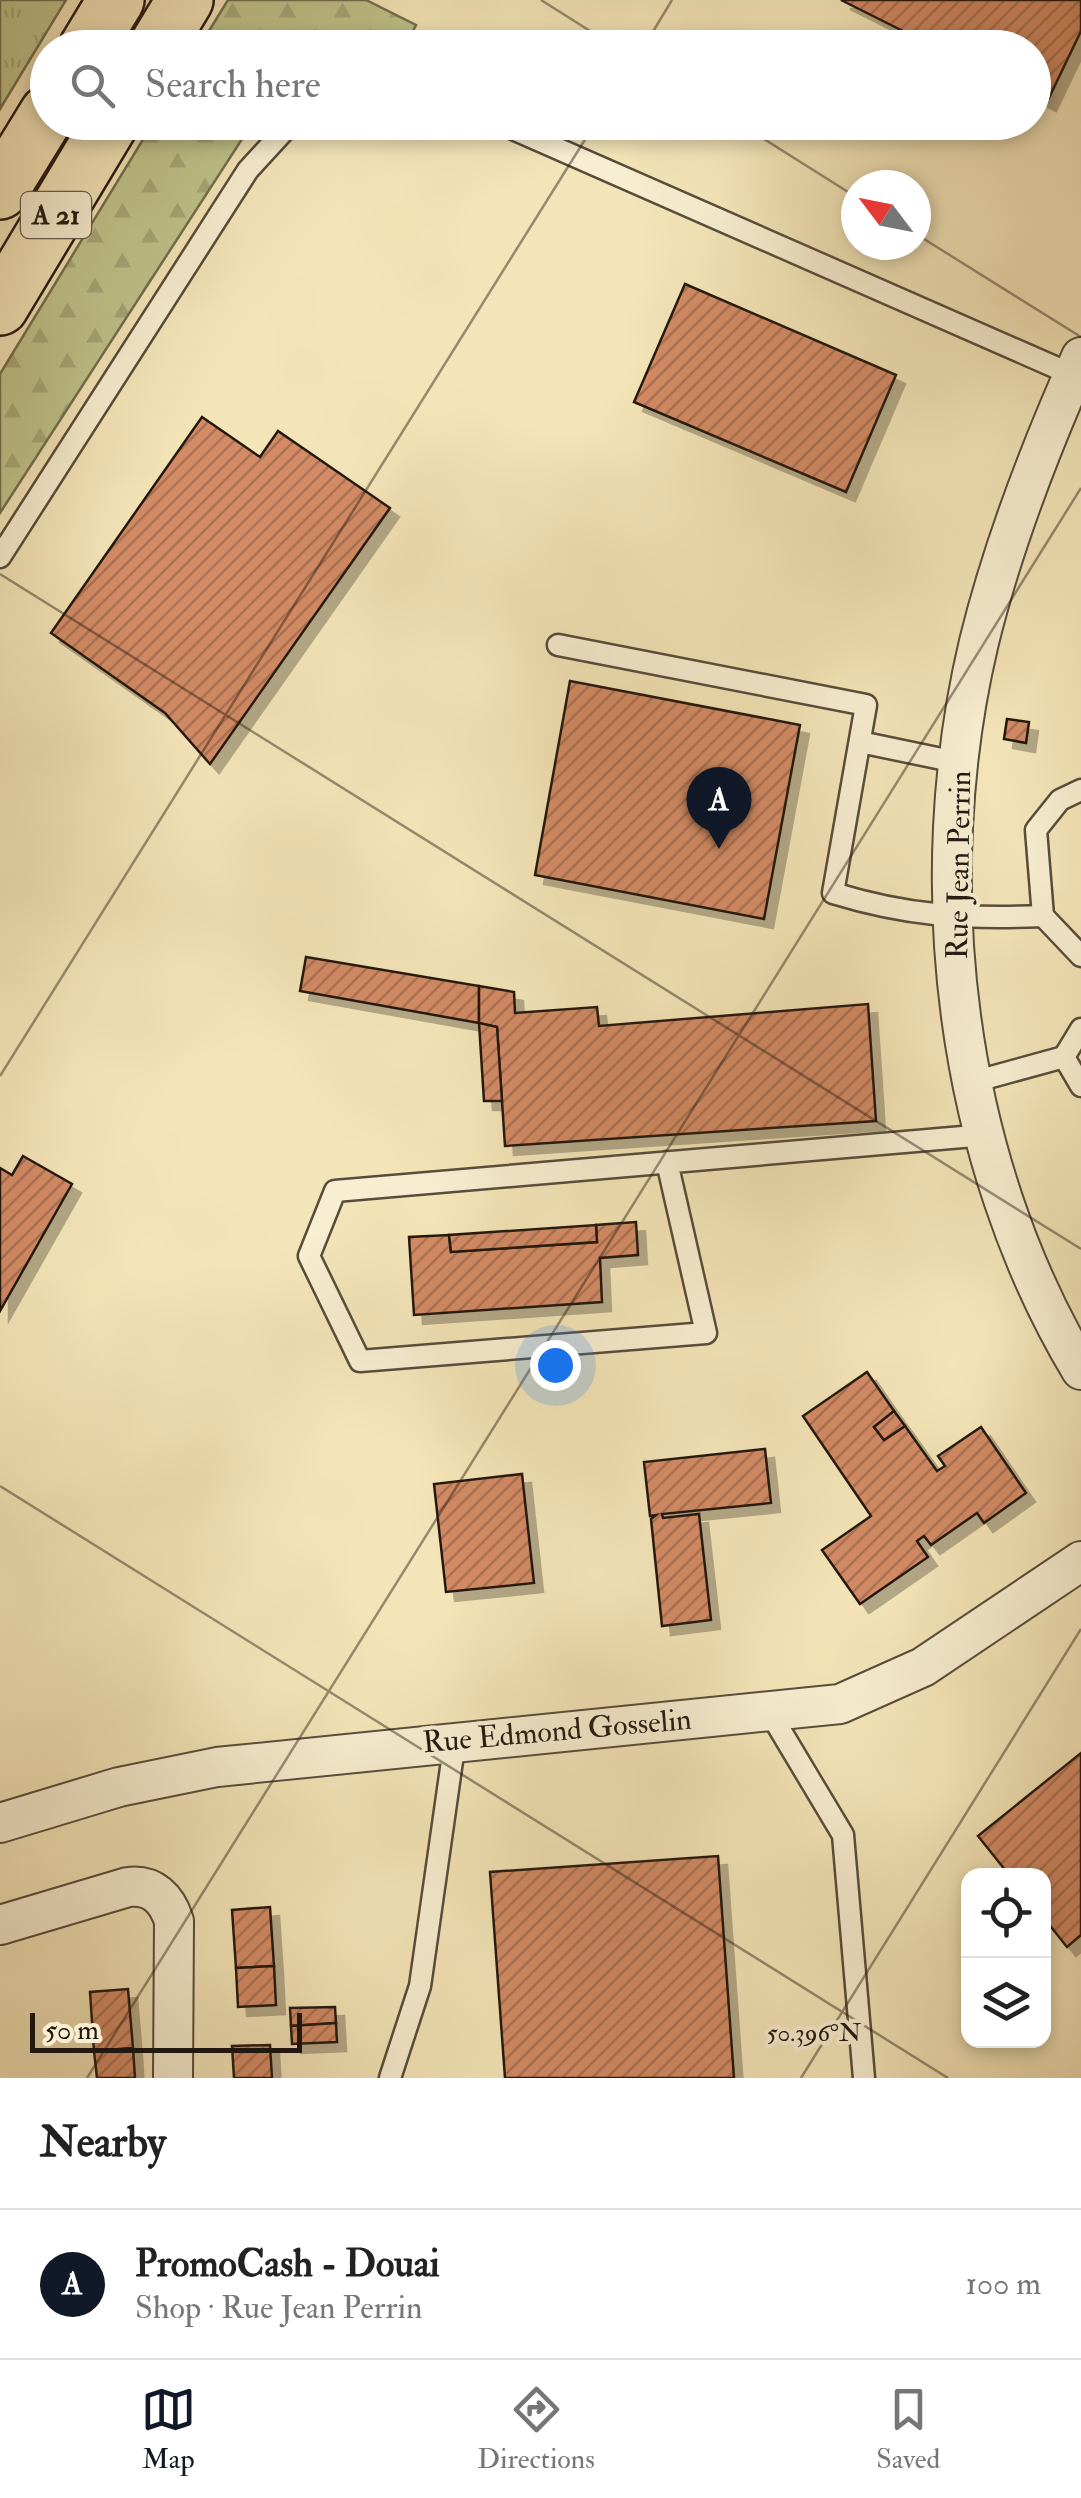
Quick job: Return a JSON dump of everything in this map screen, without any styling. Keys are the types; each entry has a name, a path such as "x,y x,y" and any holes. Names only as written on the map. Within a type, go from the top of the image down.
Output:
{"highway":[{"path":"98,30 116,0"},
{"path":"167,30 185,0"},
{"name":"A 21","path":"0,191 31,140"},
{"name":"A 21","path":"0,307 100,140"}],"street":[{"name":"Rue Jean Perrin","path":"1077,366 995,582 978,644 961,763 953,920 960,1002 986,1135 1027,1259 1081,1370"},
{"name":"Rue Edmond Gosselin","path":"0,1823 184,1772 455,1740 840,1704 893,1684 1081,1561"},
{"path":"0,1925 137,1886 165,1900 174,1922 173,2078"}],"lane":[{"path":"0,557 248,170 276,140"},
{"path":"540,140 1077,366"},
{"path":"558,645 866,705 832,893 893,912 953,920 1043,916"},
{"path":"860,742 961,763"},
{"path":"1081,790 1060,800 1036,830 1043,916 1081,956"},
{"path":"973,1082 1064,1057 1081,1029"},
{"path":"1064,1057 1081,1086"},
{"path":"667,1162 706,1334 360,1361 309,1256 335,1191 667,1162 986,1135"},
{"path":"770,1713 843,1835 864,2078"},
{"path":"390,2078 420,1986 455,1740"}],"green space":[{"path":"0,0 66,0 48,30 30,30 30,59 0,109"},
{"path":"228,0 366,0 416,25 414,30 209,30"},
{"path":"143,140 241,140 0,513 0,374"}],"building":[{"path":"841,0 1081,0 1081,31 1051,94 1051,30 901,30"},
{"path":"685,284 896,375 846,492 634,402"},
{"path":"202,417 260,457 278,431 390,508 210,764 165,713 51,633"},
{"path":"570,681 800,725 764,919 535,875"},
{"path":"1007,719 1029,722 1026,743 1004,739"},
{"path":"306,957 479,986 479,1023 300,991"},
{"path":"479,986 514,992 515,1013 597,1007 599,1026 868,1004 876,1121 505,1146 497,1027 479,1023"},
{"path":"479,1023 497,1027 502,1101 484,1101"},
{"path":"23,1156 72,1184 0,1311 0,1168 12,1175"},
{"path":"636,1222 638,1255 600,1258 602,1302 414,1315 409,1237 449,1235 451,1252 597,1242 596,1225"},
{"path":"596,1225 597,1242 451,1252 449,1235"},
{"path":"867,1372 894,1411 874,1427 884,1440 905,1426 937,1471 945,1466 938,1456 981,1427 1026,1493 984,1523 977,1513 931,1545 924,1536 917,1541 928,1557 860,1604 822,1550 871,1516 803,1416"},
{"path":"894,1411 905,1426 884,1440 874,1427"},
{"path":"765,1449 771,1503 662,1514 663,1518 699,1514 711,1620 662,1626 651,1519 656,1515 650,1516 644,1462"},
{"path":"522,1474 534,1583 446,1592 434,1484"},
{"path":"1081,1753 1081,1935 1067,1947 1051,1927 1051,1868 1004,1868 978,1836"},
{"path":"718,1856 734,2078 505,2078 490,1872"},
{"path":"270,1907 274,1966 236,1968 232,1910"},
{"path":"274,1966 276,2005 238,2007 236,1968"},
{"path":"128,1989 133,2048 94,2051 90,1992"},
{"path":"335,2007 336,2023 291,2026 290,2008"},
{"path":"336,2023 337,2042 292,2044 291,2026"},
{"path":"270,2045 272,2078 234,2078 232,2046"},
{"path":"133,2048 135,2078 97,2078 94,2051"}],"place":[{"name":"PromoCash - Douai","path":"719,849"}]}
